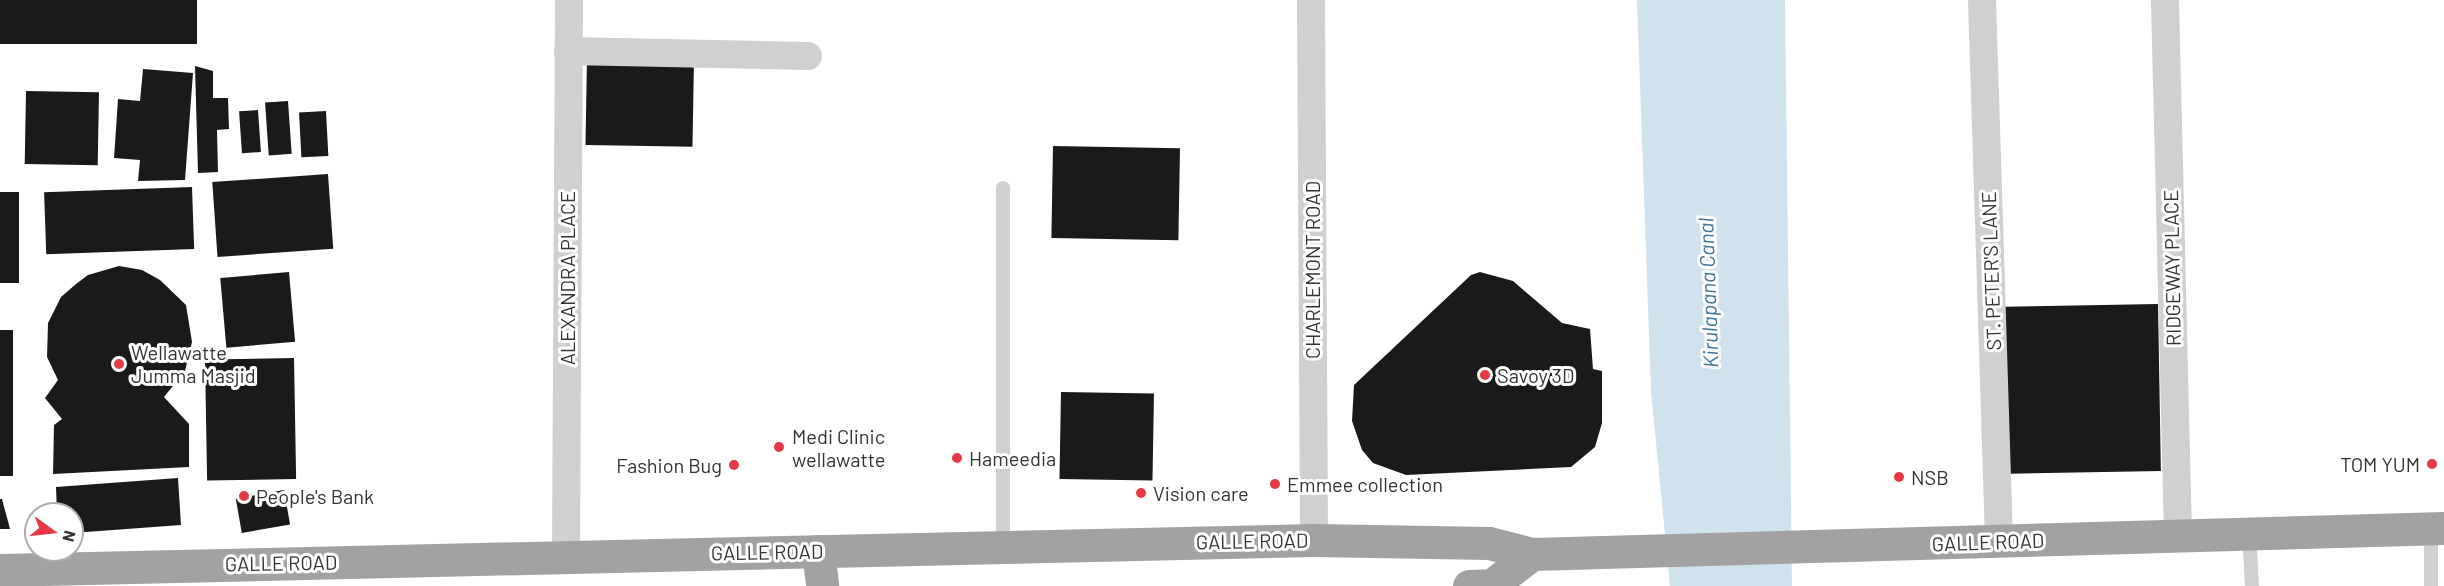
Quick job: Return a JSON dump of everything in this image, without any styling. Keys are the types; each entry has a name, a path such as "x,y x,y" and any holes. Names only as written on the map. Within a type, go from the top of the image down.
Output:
{"highway":[{"name":"GALLE ROAD","path":"0,570 1314,540 1489,543 1532,554 2437,528"},
{"path":"818,550 822,586"},
{"path":"1469,586 1492,585 1532,554"},
{"path":"1532,554 1533,586"}],"street":[{"name":"ALEXANDRA PLACE","path":"566,556 569,0"},
{"name":"CHARLEMONT ROAD","path":"1311,0 1314,540"},
{"name":"ST. PETER'S LANE","path":"1982,0 1999,542"},
{"name":"RIDGEWAY PLACE","path":"2165,0 2178,536"},
{"path":"568,51 808,56"}],"lane":[{"path":"1003,188 1003,546"},
{"path":"2430,586 2437,528"},
{"path":"2249,534 2252,586"}],"water":[{"name":"Kirulapana Canal","path":"1637,0 1785,0 1792,586 1670,586 1651,391"}],"building":[{"path":"0,0 197,0 197,44 0,44"},
{"path":"587,58 694,60 692,147 585,145"},
{"path":"195,66 213,71 213,98 228,98 229,129 217,130 218,172 198,173"},
{"path":"143,69 193,73 185,180 138,181 140,160 114,158 118,99 140,101"},
{"path":"26,91 99,92 98,165 25,164"},
{"path":"288,101 292,154 269,155 265,103"},
{"path":"258,110 261,152 242,153 239,111"},
{"path":"326,111 328,156 301,157 299,112"},
{"path":"1053,146 1180,148 1178,240 1051,238"},
{"path":"328,174 333,249 218,257 212,182"},
{"path":"192,187 194,249 46,254 44,192"},
{"path":"0,192 19,192 19,283 0,283"},
{"name":"Wellawatte Jumma Masjid","path":"119,266 142,270 160,280 186,305 192,342 185,371 164,397 189,424 189,467 53,474 54,425 62,419 45,398 58,380 47,357 48,323 61,297 76,284 88,275"},
{"path":"289,272 295,342 226,348 220,278"},
{"name":"Savoy 3D","path":"1480,272 1513,281 1562,323 1590,329 1593,369 1602,371 1602,423 1595,447 1571,467 1406,475 1373,463 1362,450 1352,421 1354,385 1471,275"},
{"path":"2158,304 2161,471 2008,474 2005,307"},
{"path":"0,330 13,330 13,476 0,476"},
{"path":"294,358 296,479 207,481 205,360"},
{"path":"1061,392 1154,394 1152,481 1059,479"},
{"path":"178,478 181,525 84,532 84,502 57,502 56,487"},
{"path":"284,490 290,524 242,533 236,499"},
{"path":"0,499 2,499 10,529 0,529"}],"place":[{"name":"Wellawatte Jumma Masjid","path":"119,364"},
{"name":"Savoy 3D","path":"1485,375"},
{"name":"Medi Clinic wellawatte","path":"779,447"},
{"name":"Hameedia","path":"957,458"},
{"name":"TOM YUM","path":"2432,464"},
{"name":"Fashion Bug","path":"734,465"},
{"name":"NSB","path":"1899,477"},
{"name":"Emmee collection","path":"1275,484"},
{"name":"Vision care","path":"1141,493"},
{"name":"People's Bank","path":"244,496"}]}
